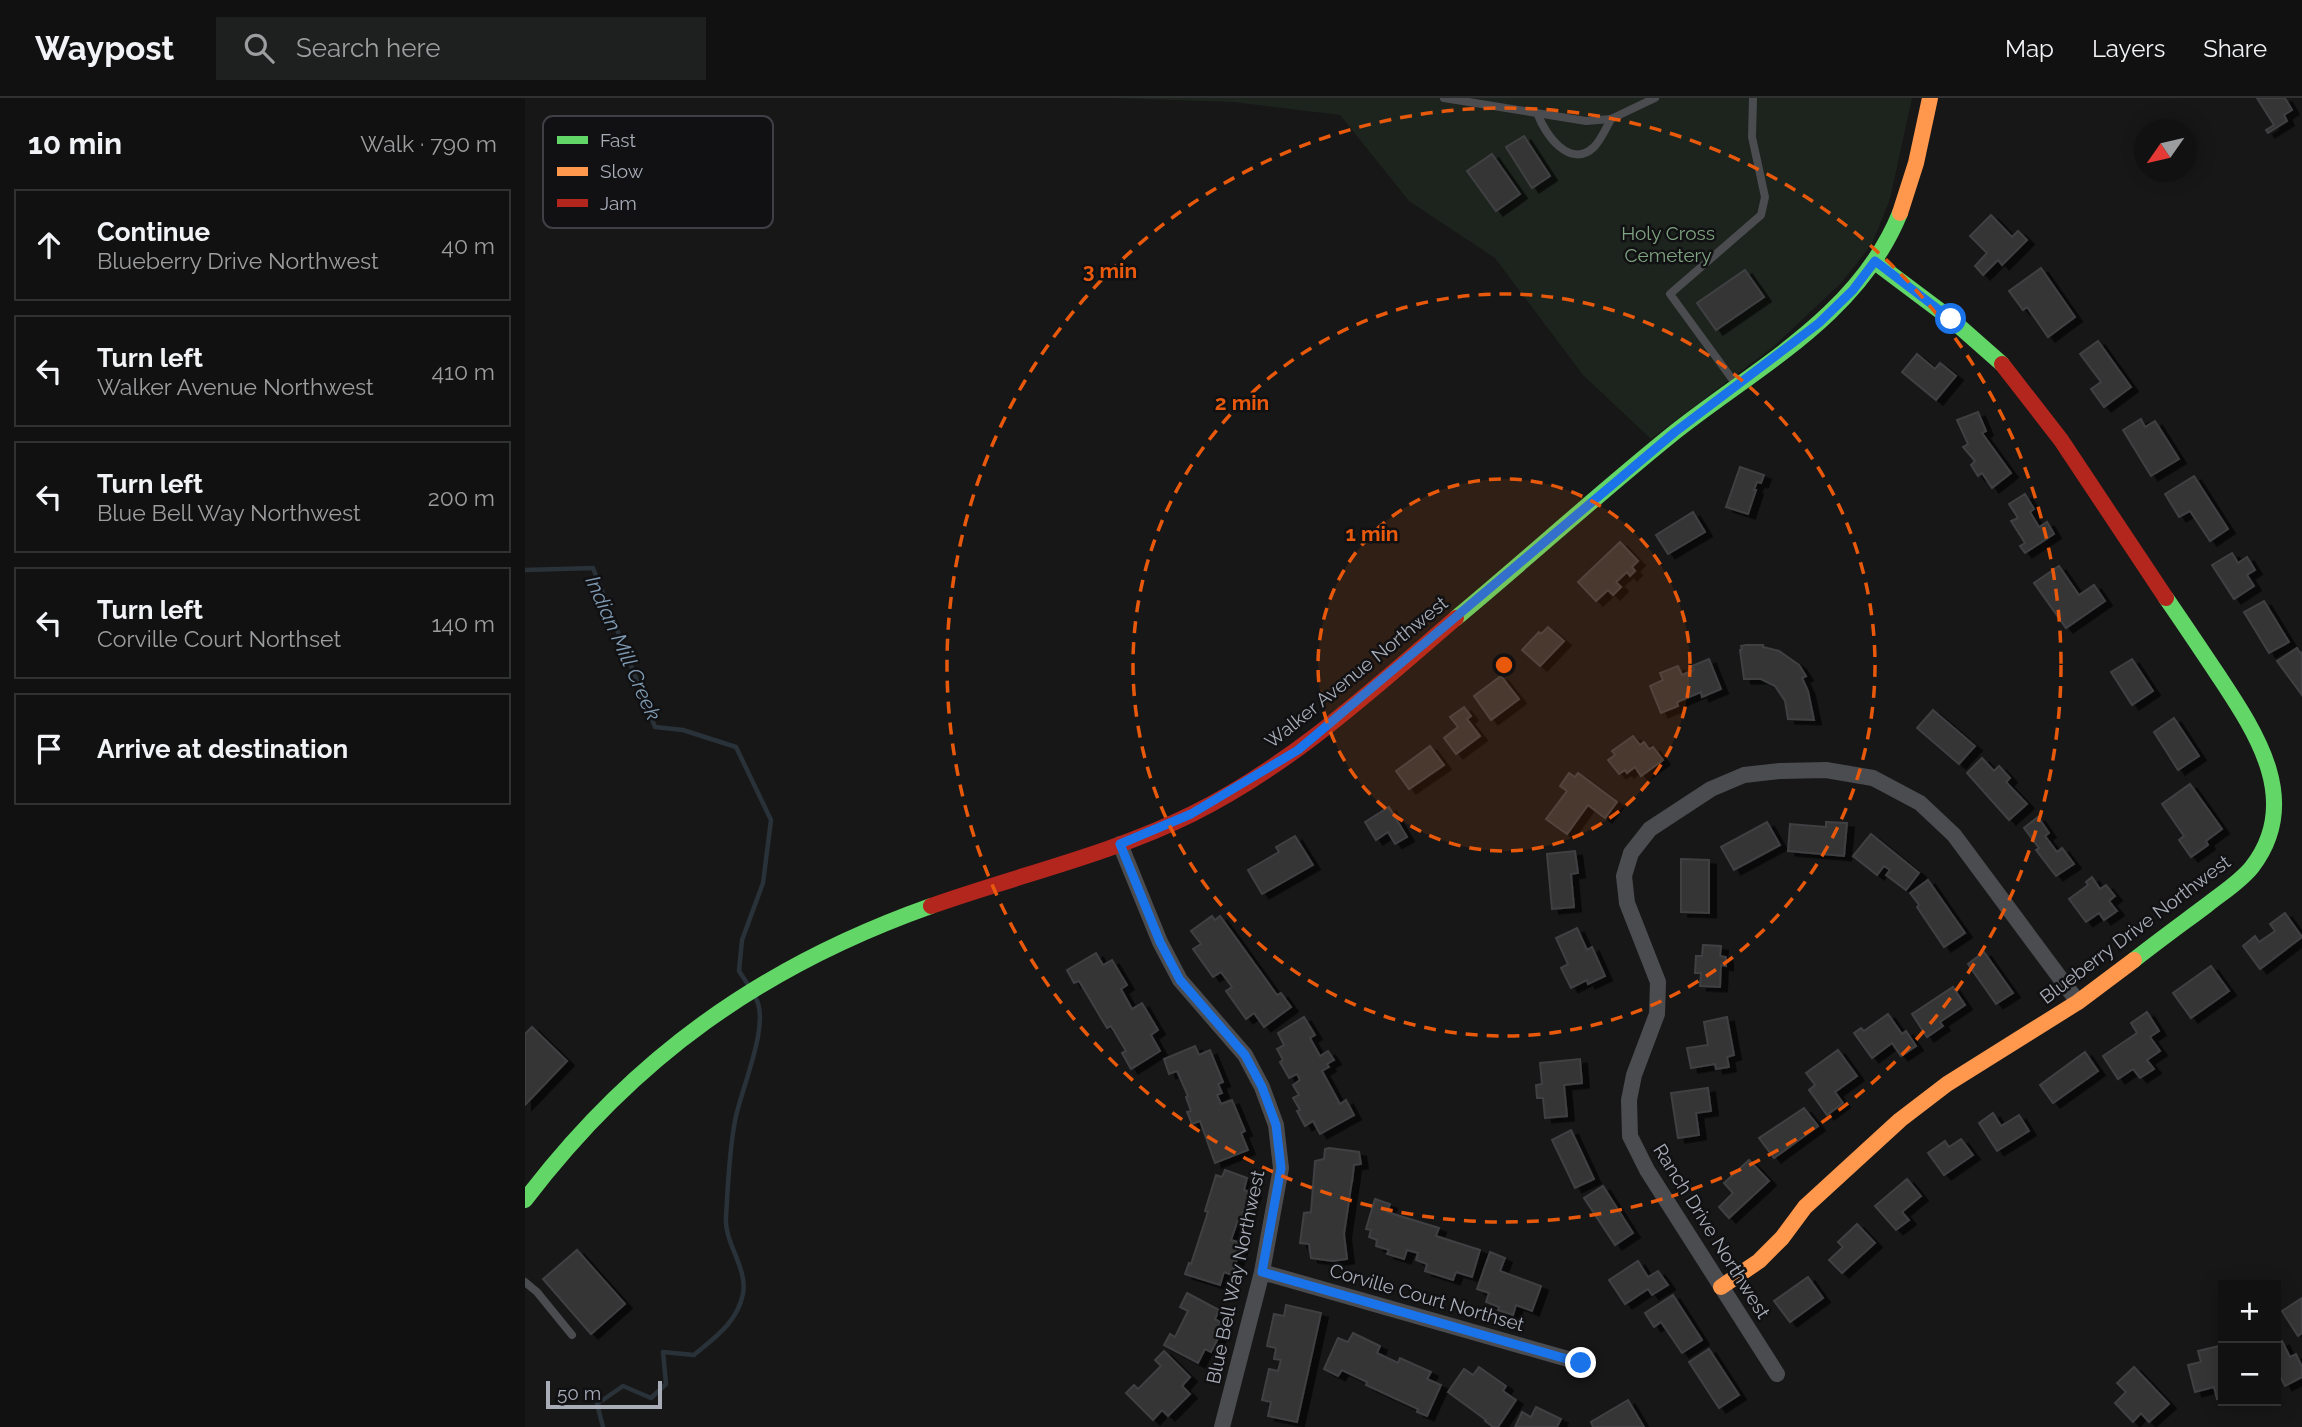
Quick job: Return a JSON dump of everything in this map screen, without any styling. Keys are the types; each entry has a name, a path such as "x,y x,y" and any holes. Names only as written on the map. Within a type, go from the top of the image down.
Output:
{"main road":[{"name":"Walker Avenue Northwest","path":"525,1200 565,1149 642,1070 710,1016 767,979 819,951 904,915 1075,862 1191,814 1298,750 1675,432 1819,323 1853,290 1875,261 1898,219 1915,170 1930,98"},
{"name":"Blueberry Drive Northwest","path":"1721,1287 1759,1261 1782,1238 1805,1208 1900,1120 1947,1084 2078,1002 2229,888 2252,867 2269,837 2275,808 2273,779 2265,752 2239,707 2061,439 2004,366 1951,319 1875,261"}],"street":[{"name":"Ranch Drive Northwest","path":"1777,1374 1647,1170 1630,1136 1629,1100 1634,1075 1657,1014 1658,982 1627,903 1624,876 1631,853 1650,829 1711,789 1744,775 1826,770 1873,778 1920,803 1954,835 2078,1002"},
{"name":"Blue Bell Way Northwest","path":"1120,844 1160,942 1180,980 1245,1055 1262,1087 1276,1125 1281,1168 1262,1272 1222,1427"},
{"name":"Corville Court Northset","path":"1262,1272 1581,1363"}],"lane":[{"path":"1444,98 1586,121 1611,119 1654,98"},
{"path":"1737,386 1670,294 1761,215 1765,197 1752,137 1753,98"},
{"path":"1538,115 1543,128 1554,143 1573,153 1588,152 1594,147 1611,119"},
{"path":"525,1282 572,1335"}],"green space":[{"name":"Holy Cross Cemetery","path":"1113,98 1912,98 1890,199 1872,244 1841,283 1773,347 1651,439 1583,375 1495,258 1409,201 1340,115 1234,102"}],"building":[{"path":"2257,98 2285,98 2292,110 2284,115 2287,121 2268,133 2266,130 2274,125"},
{"path":"1524,136 1550,176 1532,188 1506,147"},
{"path":"1492,154 1520,194 1496,211 1467,171"},
{"path":"1991,215 2012,237 2018,231 2027,240 2002,265 1998,260 1983,275 1975,266 1987,253 1970,236"},
{"path":"2041,268 2075,317 2048,337 2027,307 2023,310 2009,291"},
{"path":"1745,270 1764,297 1716,330 1697,303"},
{"path":"2098,341 2131,387 2104,407 2091,389 2101,382 2080,354"},
{"path":"1917,354 1935,369 1940,363 1956,376 1936,400 1902,372"},
{"path":"1978,412 1986,431 1982,433 2011,473 1992,488 1982,473 1978,476 1971,465 1975,461 1963,447 1968,444 1957,420"},
{"path":"2141,419 2145,427 2155,421 2179,459 2151,476 2123,430"},
{"path":"1740,467 1764,475 1761,483 1757,482 1748,514 1726,507"},
{"path":"2194,476 2228,529 2210,541 2190,511 2179,517 2165,494"},
{"path":"2025,494 2034,509 2030,512 2039,527 2047,522 2054,534 2025,553 2020,546 2025,543 2011,521 2018,518 2009,504"},
{"path":"1693,512 1705,532 1668,554 1656,535"},
{"path":"1620,542 1638,561 1632,567 1635,571 1630,576 1627,572 1616,582 1621,587 1613,595 1608,590 1596,601 1578,582"},
{"path":"2232,553 2238,563 2247,557 2255,570 2247,575 2254,586 2234,599 2212,565"},
{"path":"2059,566 2079,595 2094,585 2105,601 2066,628 2034,583"},
{"path":"2264,601 2289,642 2269,653 2244,612"},
{"path":"1548,627 1564,641 1540,666 1522,650 1539,632 1541,634"},
{"path":"1763,645 1779,651 1799,665 1806,676 1802,678 1808,691 1814,720 1788,719 1785,701 1775,686 1761,679 1744,679 1740,650 1741,646"},
{"path":"2297,648 2302,652 2302,695 2277,661"},
{"path":"1709,659 1721,689 1702,697 1701,692 1677,702 1678,706 1661,713 1650,686 1663,680 1660,673 1678,666 1682,675 1694,670 1692,666"},
{"path":"2132,659 2153,691 2132,705 2111,672"},
{"path":"1501,676 1519,699 1491,720 1474,696"},
{"path":"1464,707 1471,716 1467,719 1480,736 1456,754 1444,738 1458,727 1450,717"},
{"path":"1933,710 1975,746 1959,764 1917,728"},
{"path":"2174,718 2199,756 2178,770 2154,732"},
{"path":"1633,736 1640,745 1644,742 1649,749 1653,747 1663,760 1641,776 1635,767 1627,773 1625,770 1619,774 1608,760 1615,755 1612,751"},
{"path":"1430,746 1444,765 1409,789 1396,771"},
{"path":"1982,758 1994,771 1999,766 2010,778 2006,782 2027,804 2009,820 1967,773"},
{"path":"1569,773 1575,777 1578,773 1617,802 1605,818 1588,805 1567,834 1546,819 1567,791 1560,786"},
{"path":"2190,784 2222,829 2206,841 2208,845 2191,857 2179,840 2184,836 2162,804"},
{"path":"1389,807 1407,837 1395,844 1388,832 1376,840 1365,822"},
{"path":"2038,817 2049,833 2045,836 2057,852 2062,848 2074,864 2056,876 2036,850 2039,848 2024,828"},
{"path":"1767,822 1780,845 1734,870 1721,847"},
{"path":"1826,822 1847,823 1844,856 1788,851 1790,824 1826,827"},
{"path":"1871,834 1919,873 1906,890 1886,875 1890,870 1884,866 1877,875 1853,856"},
{"path":"1295,836 1313,865 1262,894 1248,870 1279,852 1276,847"},
{"path":"1575,851 1578,873 1571,874 1574,907 1552,909 1547,854"},
{"path":"1681,859 1709,860 1709,913 1681,912"},
{"path":"2092,877 2100,889 2106,885 2115,896 2109,901 2117,911 2104,920 2099,913 2086,922 2069,899 2088,885 2086,882"},
{"path":"1928,880 1965,933 1944,947 1910,893"},
{"path":"2285,913 2302,937 2260,969 2243,946 2255,936 2259,942 2275,931 2270,924"},
{"path":"1212,916 1215,920 1220,916 1277,995 1281,993 1291,1007 1264,1027 1254,1013 1246,1019 1226,991 1232,987 1221,972 1213,977 1193,949 1201,944 1191,931"},
{"path":"1577,928 1587,950 1592,947 1605,976 1588,984 1587,980 1571,988 1561,968 1568,964 1556,938"},
{"path":"1703,945 1721,946 1720,956 1726,957 1726,966 1721,965 1720,987 1700,986 1701,973 1695,973 1696,956 1702,956"},
{"path":"1984,952 2013,993 1996,1004 1968,964"},
{"path":"1096,953 1103,965 1112,960 1127,985 1121,989 1132,1009 1142,1003 1158,1030 1151,1035 1160,1051 1131,1069 1122,1053 1126,1051 1111,1026 1107,1028 1079,981 1074,983 1067,970"},
{"path":"2211,966 2229,991 2191,1018 2173,993"},
{"path":"1953,987 1965,1005 1940,1022 1943,1026 1927,1037 1912,1014"},
{"path":"2147,1012 2159,1031 2150,1037 2160,1051 2147,1060 2154,1069 2140,1078 2133,1069 2118,1079 2103,1056 2137,1033 2131,1023"},
{"path":"1888,1014 1902,1034 1906,1031 1916,1046 1901,1056 1892,1043 1872,1058 1854,1033 1861,1028 1864,1031"},
{"path":"1304,1017 1315,1035 1310,1038 1320,1056 1328,1051 1334,1060 1322,1071 1340,1104 1346,1100 1354,1115 1320,1134 1313,1121 1305,1126 1297,1111 1300,1110 1293,1098 1299,1095 1293,1085 1300,1080 1297,1074 1289,1078 1280,1062 1283,1060 1277,1049 1284,1045 1278,1033"},
{"path":"1727,1017 1734,1055 1727,1057 1729,1067 1716,1069 1715,1064 1691,1068 1687,1048 1708,1045 1704,1022"},
{"path":"532,1027 567,1061 525,1105 525,1034"},
{"path":"1195,1046 1199,1055 1210,1050 1223,1082 1218,1084 1222,1093 1217,1095 1221,1104 1232,1100 1245,1131 1241,1133 1248,1150 1215,1163 1200,1121 1192,1124 1187,1112 1191,1111 1186,1097 1188,1096 1177,1071 1169,1074 1164,1059"},
{"path":"1838,1050 1857,1076 1835,1092 1843,1103 1827,1115 1809,1090 1815,1085 1806,1073"},
{"path":"2085,1052 2098,1071 2053,1103 2040,1085"},
{"path":"1580,1059 1582,1083 1564,1085 1567,1116 1545,1118 1543,1098 1537,1098 1536,1085 1542,1084 1540,1063"},
{"path":"1708,1088 1711,1111 1696,1113 1699,1135 1678,1138 1671,1093"},
{"path":"1804,1108 1818,1126 1774,1158 1759,1138"},
{"path":"1993,1113 2001,1126 2019,1115 2029,1131 1997,1151 1979,1123"},
{"path":"1571,1130 1594,1179 1575,1188 1552,1140"},
{"path":"1961,1139 1973,1155 1944,1175 1928,1153 1945,1141 1949,1147"},
{"path":"1325,1149 1359,1152 1361,1164 1354,1165 1344,1234 1347,1259 1333,1261 1311,1258 1309,1244 1300,1243 1304,1213 1311,1212 1315,1161 1324,1159"},
{"path":"1749,1160 1769,1181 1729,1218 1719,1207 1733,1193 1724,1183"},
{"path":"1225,1170 1247,1178 1244,1190 1254,1193 1244,1222 1238,1220 1231,1240 1242,1243 1232,1275 1224,1272 1220,1285 1185,1274 1189,1263 1191,1264 1208,1212 1205,1211 1216,1175 1222,1177"},
{"path":"1907,1179 1921,1196 1902,1212 1909,1220 1896,1230 1875,1206"},
{"path":"1603,1186 1633,1233 1615,1245 1584,1198"},
{"path":"1375,1199 1390,1204 1387,1212 1439,1228 1436,1236 1480,1250 1472,1277 1456,1272 1453,1280 1425,1271 1427,1264 1416,1260 1418,1253 1407,1250 1404,1259 1387,1254 1389,1250 1376,1246 1377,1240 1369,1237 1371,1230 1366,1229"},
{"path":"1857,1224 1875,1243 1842,1273 1829,1260 1843,1247 1838,1242"},
{"path":"577,1250 625,1304 591,1334 543,1279"},
{"path":"1490,1252 1505,1258 1500,1271 1541,1286 1532,1311 1516,1305 1513,1315 1486,1302 1489,1293 1477,1289"},
{"path":"1638,1261 1648,1277 1658,1271 1668,1285 1652,1295 1648,1289 1625,1304 1609,1280"},
{"path":"1808,1277 1823,1298 1790,1322 1774,1301"},
{"path":"1187,1293 1219,1310 1215,1319 1225,1325 1211,1352 1205,1349 1198,1363 1164,1345 1170,1334 1175,1337 1188,1311 1180,1307"},
{"path":"1673,1295 1702,1340 1682,1353 1661,1322 1654,1327 1645,1313"},
{"path":"2302,1298 2302,1333 2298,1336 2282,1311"},
{"path":"1286,1305 1321,1313 1297,1422 1268,1416 1271,1402 1262,1400 1269,1369 1278,1371 1281,1360 1274,1359 1276,1348 1267,1346 1274,1314 1284,1316"},
{"path":"1353,1333 1380,1346 1377,1353 1398,1363 1400,1358 1431,1372 1427,1379 1441,1385 1427,1416 1342,1370 1338,1376 1324,1369 1338,1338 1348,1342"},
{"path":"2281,1342 2290,1357 2296,1354 2302,1367 2302,1377 2285,1386 2281,1378"},
{"path":"2218,1346 2218,1399 2214,1387 2195,1392 2188,1365 2201,1362 2198,1351"},
{"path":"1709,1349 1739,1395 1719,1408 1689,1362"},
{"path":"1164,1351 1190,1377 1182,1386 1190,1394 1168,1416 1162,1410 1153,1420 1126,1393 1134,1385 1138,1389 1161,1366 1155,1360"},
{"path":"1479,1367 1506,1386 1503,1391 1516,1400 1498,1427 1493,1427 1448,1392 1464,1369 1473,1375"},
{"path":"2134,1367 2169,1404 2149,1422 2141,1413 2133,1422 2115,1403 2126,1392 2117,1383"},
{"path":"1628,1400 1644,1427 1593,1427 1591,1422"},
{"path":"1536,1407 1561,1419 1557,1427 1515,1427 1522,1412 1531,1417"}],"waterway":[{"name":"Indian Mill Creek","path":"525,570 593,568 655,727 683,730 736,747 771,820 763,883 742,940 739,971 747,983"},
{"name":"Indian Mill Creek","path":"603,1427 597,1404 623,1386 651,1398 666,1384 663,1352 694,1355 724,1329 740,1304 744,1284 726,1227 726,1217 735,1121 760,1023 755,997"}],"traffic: fast":[{"path":"1456,618 1670,436 1831,312 1858,282 1881,250 1900,213"},
{"path":"1875,262 1951,319 2002,364"},
{"path":"2134,960 2231,887 2252,867 2266,843 2273,818 2274,793 2260,745 2234,700 2166,598"},
{"path":"525,1200 611,1102 657,1060 705,1022 812,957 931,906"}],"traffic: slow":[{"path":"1900,213 1916,163 1930,98"},
{"path":"1721,1287 1759,1261 1782,1238 1805,1207 1900,1120 1947,1084 2078,1002 2134,960"}],"traffic: jam":[{"path":"2002,364 2061,440 2166,598"},
{"path":"931,906 1063,864 1192,814 1263,773 1330,725 1456,618"}],"route":[{"path":"1581,1363 1262,1272 1281,1168 1276,1125 1262,1087 1245,1055 1180,980 1160,942 1120,844 1191,814 1298,750 1675,432 1819,323 1853,290 1875,261 1951,319"}]}
